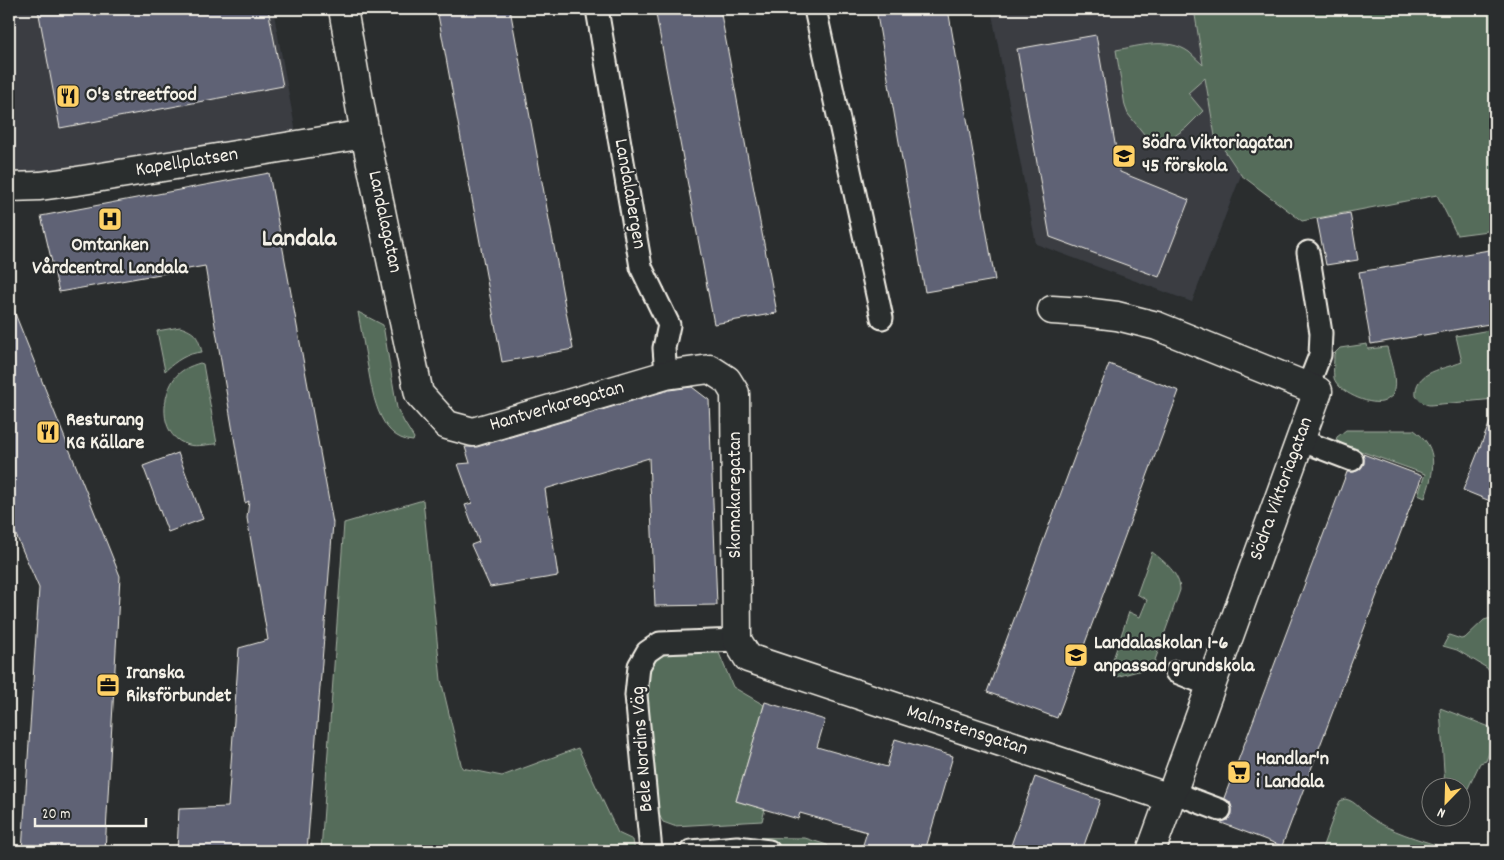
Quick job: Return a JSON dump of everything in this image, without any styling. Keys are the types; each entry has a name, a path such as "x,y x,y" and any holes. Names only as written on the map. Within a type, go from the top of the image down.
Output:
{"street":[{"name":"Landalagatan","path":"343,9 366,134 420,394 447,425"},
{"name":"Kapellplatsen","path":"9,187 40,186 77,181 366,134"},
{"path":"1052,310 1117,316 1157,326 1308,386"},
{"name":"Skomakaregatan","path":"666,375 710,369 727,380 735,393 737,640"},
{"name":"Hantverkaregatan","path":"447,425 473,432 666,375"},
{"name":"Södra Viktoriagatan","path":"1151,851 1318,391 1308,386"},
{"name":"Malmstensgatan","path":"737,640 748,658 1172,795"}],"lane":[{"name":"Landalabergen","path":"597,9 642,267 669,325 664,348 666,375"},
{"path":"815,9 882,318"},
{"path":"1308,252 1321,333 1320,356 1308,386"},
{"path":"1300,440 1352,460"},
{"name":"Bele Nordins Väg","path":"652,851 636,696 639,666 647,652 660,643 737,640"},
{"path":"1176,672 1211,686"},
{"path":"1172,795 1220,810"},
{"path":"691,851 737,847 769,851"}],"shaded area":[{"path":"9,9 273,9 296,133 9,179"},
{"name":"Södra Viktoriagatan 45 förskola","path":"991,9 1194,9 1215,136 1241,175 1192,302 1036,244"}],"green space":[{"path":"1194,9 1495,9 1495,230 1457,235 1437,195 1302,221 1241,175 1215,136 1205,78 1188,93 1203,111 1186,128 1156,149 1128,114 1116,50 1153,44 1172,45 1181,47 1189,52 1203,65"},
{"path":"358,312 383,325 397,408 414,438 413,441 401,438 391,432 378,411 371,385"},
{"path":"180,327 196,336 202,352 182,358 165,371 157,331"},
{"path":"1495,329 1495,399 1430,405 1424,403 1416,396 1416,388 1425,376 1439,369 1462,362 1456,336"},
{"path":"1367,344 1368,349 1387,347 1392,365 1394,390 1392,396 1382,402 1369,401 1347,393 1334,378 1334,354 1340,348"},
{"path":"200,363 203,364 217,444 192,446 179,441 172,435 165,417 165,407 169,388 176,376"},
{"path":"1346,430 1414,430 1428,445 1433,461 1431,479 1425,498 1418,495 1425,474 1346,446 1336,440"},
{"path":"423,500 441,680 462,768 502,776 578,748 618,833 633,840 635,851 321,851 344,523"},
{"path":"1152,552 1174,573 1180,590 1154,663 1149,668 1116,677 1109,671 1129,612 1140,617 1147,600 1137,594"},
{"path":"1495,617 1495,682 1488,687 1490,673 1487,668 1457,650 1443,646 1449,635 1461,639 1465,638 1484,620"},
{"path":"673,652 719,653 733,687 764,705 736,801 765,809 762,821 674,826 663,822 658,813 645,677 662,656"},
{"path":"1440,708 1495,729 1495,737 1486,761 1480,763 1472,780 1472,778 1444,778"},
{"path":"1345,799 1387,827 1442,847 1447,851 1321,851 1337,807 1340,801"},
{"path":"722,837 805,838 827,845 832,851 687,851"}],"building":[{"path":"38,9 268,9 283,86 60,128"},
{"path":"437,9 510,9 573,349 502,362"},
{"path":"655,9 720,9 777,313 714,324"},
{"path":"876,9 948,9 995,280 925,292"},
{"path":"1096,35 1120,172 1189,200 1159,277 1050,237 1017,49"},
{"path":"269,173 333,523 307,851 177,851 179,809 228,807 239,648 268,640 247,518 249,501 245,503 205,266 59,292 41,216"},
{"path":"1350,213 1358,260 1326,265 1317,219"},
{"path":"1495,249 1495,323 1371,344 1359,272"},
{"path":"9,301 120,576 105,851 22,851 39,588 9,519"},
{"path":"1109,364 1179,391 1057,718 987,692"},
{"path":"692,387 709,400 717,605 655,606 649,458 545,489 558,576 490,587 471,545 479,542 465,505 472,503 458,464 470,463 465,447 477,447 669,390"},
{"path":"1495,412 1495,503 1463,490"},
{"path":"178,453 203,519 168,532 143,466"},
{"path":"1363,454 1422,476 1282,846 1219,822 1228,820 1232,814 1230,802 1224,798 1347,472 1354,472 1360,469 1364,464"},
{"path":"765,702 825,720 817,747 887,767 895,739 953,756 925,851 861,851 867,832 800,813 798,819 736,801"},
{"path":"1035,777 1100,800 1082,851 1009,851"}],"place":[{"name":"O's streetfood","path":"68,96"},
{"name":"Södra Viktoriagatan 45 förskola","path":"1124,156"},
{"name":"Omtanken Vårdcentral Landala","path":"110,219"},
{"name":"Resturang KG Källare","path":"48,432"},
{"name":"Landalaskolan 1-6 anpassad grundskola","path":"1076,655"},
{"name":"Iranska Riksförbundet","path":"108,685"},
{"name":"Handlar'n i Landala","path":"1239,772"}],"district":[{"name":"Landala","path":"299,240"}]}
